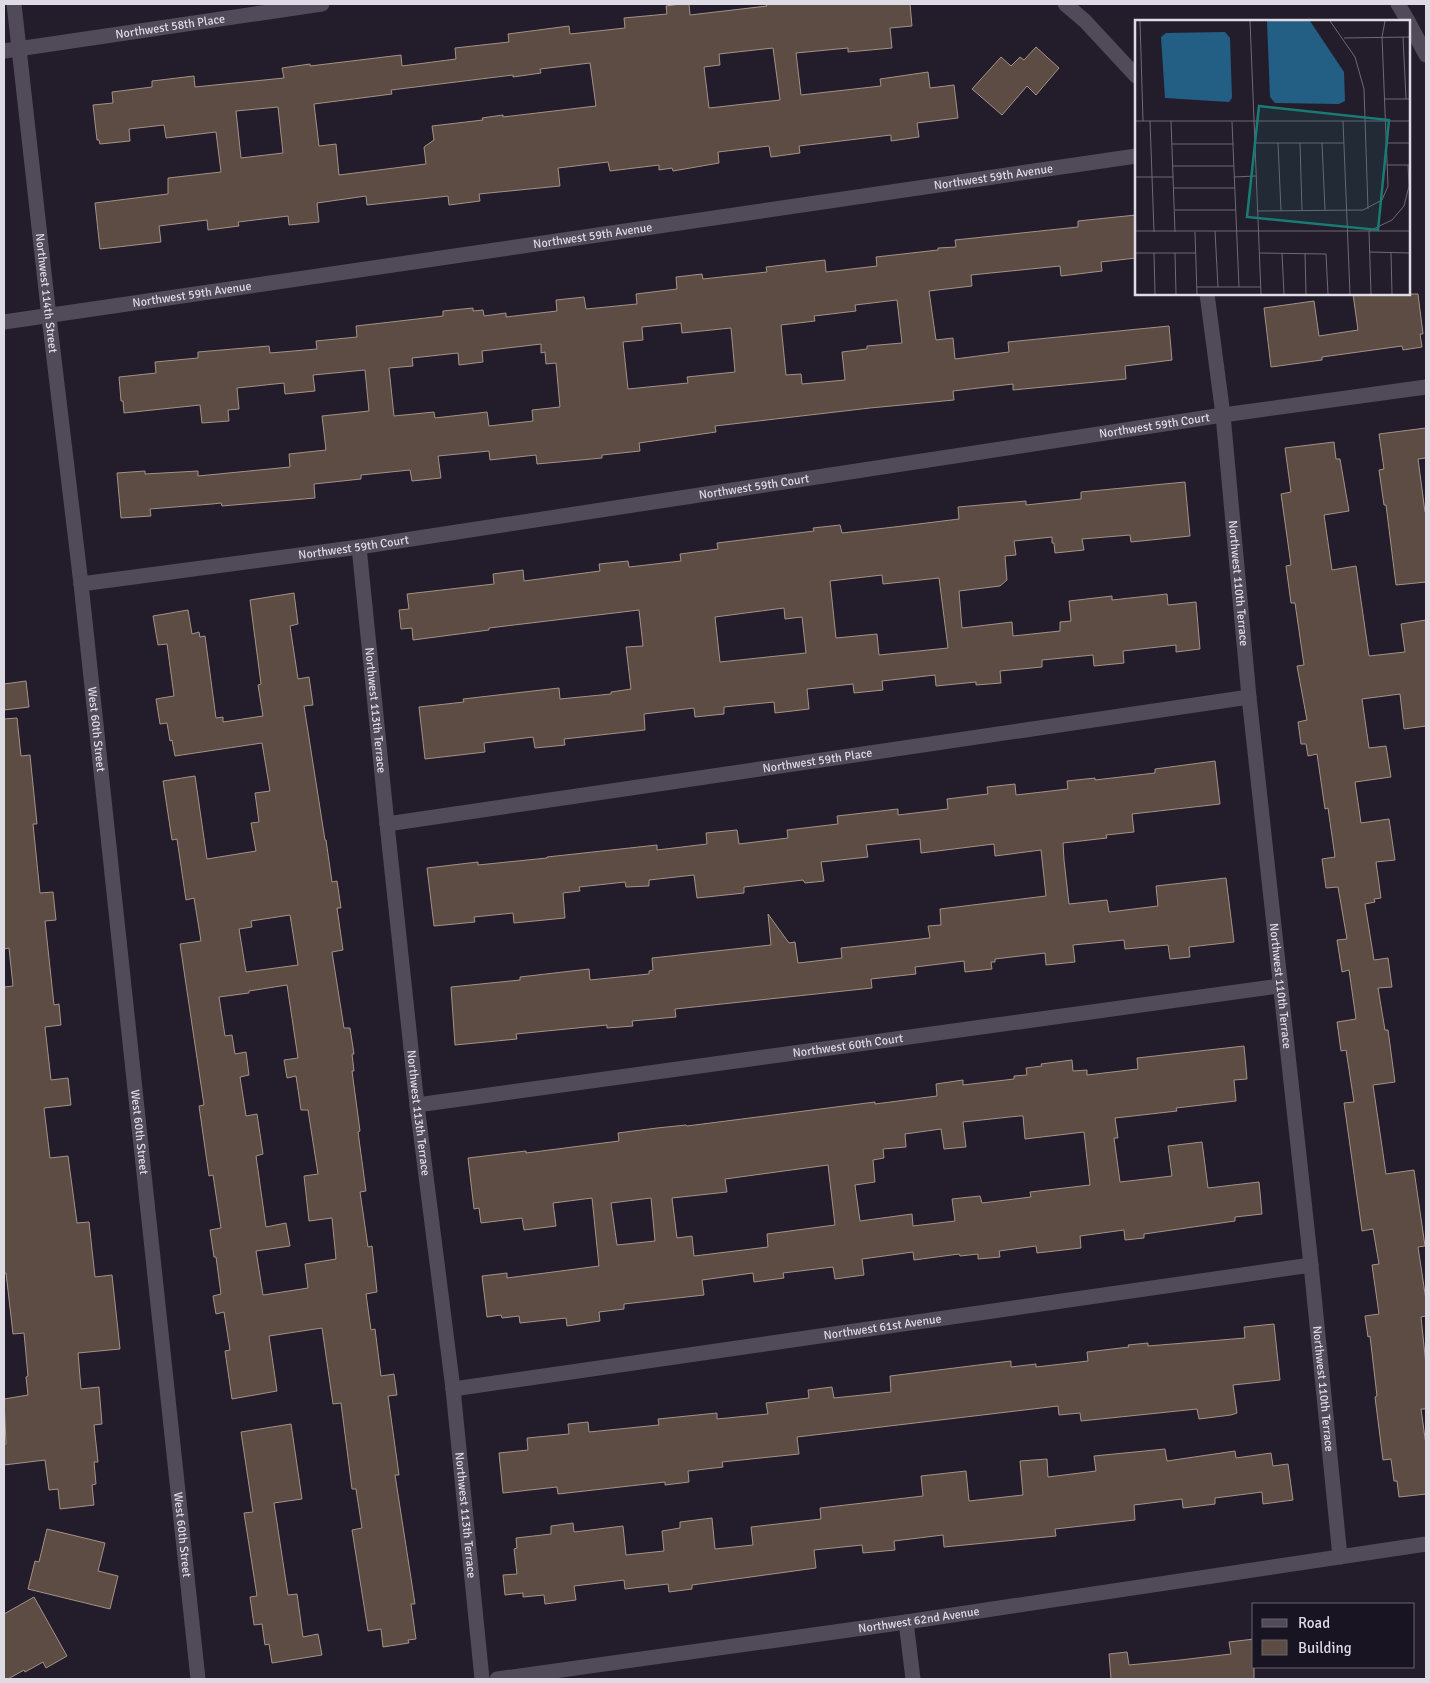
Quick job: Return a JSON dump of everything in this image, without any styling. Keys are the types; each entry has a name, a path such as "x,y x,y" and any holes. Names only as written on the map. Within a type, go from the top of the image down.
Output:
{"street":[{"name":"Northwest 114th Street","path":"14,4 11,50 49,316 81,584"},
{"name":"Northwest 58th Place","path":"11,50 304,5 322,4"},
{"path":"1065,4 1085,21 1135,75"},
{"path":"1398,4 1407,20"},
{"path":"1410,26 1426,55"},
{"name":"Northwest 59th Avenue","path":"4,322 1135,156"},
{"name":"Northwest 110th Terrace","path":"1207,295 1222,416 1249,697 1279,986 1311,1265 1340,1557"},
{"name":"Northwest 59th Court","path":"81,584 359,546 1426,387"},
{"name":"Northwest 113th Terrace","path":"359,546 417,1105 453,1389 482,1679"},
{"name":"West 60th Street","path":"81,584 198,1679"},
{"name":"Northwest 59th Place","path":"387,824 1249,697"},
{"name":"Northwest 60th Court","path":"417,1105 1279,986"},
{"name":"Northwest 61st Avenue","path":"453,1389 1311,1265"},
{"name":"Northwest 62nd Avenue","path":"497,1679 906,1622 1426,1544"},
{"path":"906,1622 913,1679"}],"building":[{"path":"689,4 690,15 767,6 766,4 910,4 912,26 890,28 892,48 848,52 848,48 796,53 801,95 881,86 880,79 928,72 930,88 954,85 958,118 917,123 919,137 891,141 891,135 799,146 800,153 771,157 769,146 718,152 719,163 673,171 672,168 659,170 659,165 610,171 608,162 558,168 560,186 479,194 480,201 449,205 448,196 367,205 366,196 317,203 319,222 289,225 288,216 238,222 239,226 208,230 207,220 159,226 161,242 100,249 95,203 168,194 168,178 221,172 216,132 166,138 164,125 129,129 130,141 100,144 99,140 97,140 93,105 113,103 112,92 152,87 152,81 194,76 195,87 284,78 282,68 401,55 402,66 456,59 455,48 509,42 508,34 569,26 570,34 625,28 624,18 667,14 666,6","holes":["773,48 780,100 709,108 704,67 720,65 719,54","590,63 596,106 503,117 503,115 482,118 483,120 432,126 434,140 424,147 426,164 339,175 336,144 319,146 314,104 392,94 391,90 541,73 540,69","278,107 283,153 241,158 236,111"]},
{"path":"1036,47 1059,68 1036,95 1027,86 1002,115 972,89 1001,57 1011,66 1020,57 1024,60"},
{"path":"1135,215 1135,258 1101,262 1102,271 1061,276 1060,266 971,275 972,286 929,291 936,340 953,338 955,359 1009,352 1008,342 1169,326 1172,360 1125,366 1126,379 1013,390 1013,384 953,391 954,400 715,426 716,432 639,443 640,451 602,455 602,458 537,464 536,455 490,460 489,451 438,456 441,478 412,481 410,470 361,475 361,479 314,484 315,498 222,506 221,503 150,509 151,516 121,518 117,473 145,471 145,474 198,471 198,476 290,467 289,454 326,450 322,416 369,411 365,370 313,375 315,391 285,394 284,383 237,388 239,409 228,410 229,421 202,423 200,405 124,413 119,377 156,373 155,362 198,358 198,352 269,346 270,353 317,349 316,341 357,337 356,326 443,316 443,311 473,308 473,311 483,310 484,316 506,313 506,317 557,311 556,300 584,297 586,309 637,304 636,294 677,289 676,277 702,274 703,279 767,272 766,267 825,260 826,272 877,266 876,257 956,247 955,240 1078,227 1078,221","holes":["897,300 902,343 867,346 867,349 842,352 845,380 802,384 801,374 786,375 781,325 815,321 814,316 856,311 855,305","681,323 682,333 731,328 735,372 687,377 688,383 628,389 623,342 643,340 642,327","541,344 541,353 545,352 546,364 556,363 560,407 532,410 533,421 489,426 487,412 435,418 434,412 394,416 389,368 413,366 412,358 458,353 459,365 483,362 482,351"]},
{"path":"1418,294 1423,334 1420,334 1422,347 1403,350 1402,346 1322,357 1322,360 1271,367 1264,308 1314,301 1319,336 1358,330 1353,295"},
{"path":"1426,428 1426,458 1418,459 1426,512 1426,582 1396,585 1386,505 1384,505 1379,470 1384,469 1379,434"},
{"path":"1334,442 1336,459 1340,459 1349,511 1324,515 1332,570 1356,566 1369,656 1405,652 1401,624 1426,620 1426,726 1404,729 1400,694 1362,699 1369,748 1386,746 1391,777 1355,782 1361,823 1389,819 1395,860 1376,862 1381,898 1374,899 1375,902 1365,904 1374,960 1388,958 1392,987 1378,988 1385,1030 1388,1030 1395,1082 1373,1085 1386,1174 1414,1170 1425,1246 1418,1247 1426,1300 1426,1316 1421,1317 1426,1365 1426,1409 1421,1409 1426,1445 1426,1494 1399,1497 1397,1481 1394,1481 1391,1459 1383,1460 1370,1336 1368,1337 1365,1316 1379,1314 1372,1265 1379,1264 1373,1229 1362,1231 1344,1103 1354,1102 1346,1050 1341,1051 1337,1022 1356,1019 1349,970 1342,972 1337,940 1347,939 1338,887 1326,888 1322,859 1335,857 1328,808 1325,809 1317,754 1308,756 1306,744 1301,744 1298,722 1307,720 1297,666 1304,665 1295,603 1291,603 1286,566 1291,565 1281,494 1291,492 1285,448"},
{"path":"1185,482 1190,536 1131,542 1130,535 1082,539 1084,550 1055,553 1052,537 1014,541 1016,555 1005,556 1007,580 1000,586 959,591 962,628 1012,622 1013,636 1060,631 1060,622 1071,621 1069,601 1112,596 1112,600 1167,594 1168,605 1196,602 1200,649 1176,652 1176,645 1123,651 1124,663 1094,666 1093,655 1042,660 1042,667 1000,671 1001,683 976,685 976,682 936,686 935,675 882,681 883,690 854,693 853,684 807,689 809,709 775,713 774,702 724,707 724,714 695,717 694,708 644,714 645,730 564,739 565,745 535,748 533,737 484,743 485,752 425,759 419,707 464,702 463,699 559,688 560,699 611,694 611,692 631,689 626,647 643,646 639,610 489,628 489,630 413,640 412,628 401,629 399,610 409,609 407,594 494,584 493,574 523,570 524,581 600,571 599,564 628,561 629,567 681,561 680,554 718,549 717,543 814,531 813,528 840,525 842,533 959,519 958,507 1026,501 1026,505 1081,499 1081,492","holes":["882,575 883,584 939,578 948,648 879,655 877,634 836,638 830,581","784,608 785,619 802,617 806,653 720,662 715,617"]},
{"path":"294,593 298,624 290,626 298,679 309,677 313,705 304,706 332,882 337,881 341,908 337,908 343,950 332,952 344,1028 350,1028 354,1054 352,1054 354,1071 352,1071 366,1191 360,1192 368,1247 372,1246 377,1292 366,1294 371,1330 375,1329 381,1376 394,1374 397,1395 388,1396 399,1475 395,1475 415,1604 411,1604 416,1639 408,1640 409,1643 383,1647 381,1629 368,1631 352,1530 362,1528 356,1489 352,1489 341,1403 333,1404 322,1328 269,1336 277,1391 232,1399 225,1351 230,1350 224,1312 216,1314 213,1296 221,1294 210,1230 221,1228 213,1175 209,1176 199,1106 204,1105 180,944 201,941 194,898 186,900 177,839 172,840 163,781 195,776 207,859 256,851 251,823 259,822 255,793 270,791 262,743 175,756 167,723 160,724 156,699 174,696 167,644 158,645 153,616 188,610 192,634 199,632 200,637 205,636 216,718 223,717 223,722 263,716 258,685 261,684 250,600","holes":["290,915 298,965 246,972 239,929 252,927 251,921","287,985 298,1058 284,1060 287,1078 296,1076 301,1110 308,1110 318,1174 304,1176 309,1221 332,1218 336,1259 305,1264 308,1288 263,1295 256,1251 290,1246 286,1223 266,1227 256,1156 263,1154 257,1114 246,1116 240,1077 249,1075 246,1052 235,1054 232,1035 225,1036 219,997"]},
{"path":"26,681 29,707 4,710 4,684"},
{"path":"17,718 21,756 30,755 37,824 33,824 40,893 53,892 56,920 45,921 54,1005 59,1004 61,1025 45,1027 51,1080 68,1078 71,1105 44,1108 50,1158 68,1156 77,1223 89,1222 95,1277 112,1275 120,1349 78,1353 81,1389 99,1387 102,1424 94,1425 98,1462 94,1462 96,1484 92,1485 94,1505 60,1509 58,1489 49,1490 45,1460 4,1465 4,1445 6,1444 4,1399 28,1395 24,1333 13,1334 6,1273 4,1273 4,987 13,986 9,948 4,949 4,719"},
{"path":"1215,761 1220,804 1132,814 1134,832 1106,835 1107,838 1063,843 1064,860 1069,904 1107,900 1109,912 1158,906 1156,886 1226,878 1234,942 1189,947 1190,957 1170,959 1168,945 1125,949 1124,940 1073,945 1075,962 1046,965 1045,953 995,959 995,962 991,962 992,969 965,972 964,961 915,967 916,974 871,979 872,988 675,1009 676,1017 632,1021 633,1026 607,1028 607,1025 516,1034 517,1039 455,1045 451,987 520,980 520,977 589,969 590,980 649,974 649,971 653,970 652,958 771,945 768,914 789,943 795,942 798,963 842,958 841,948 930,938 928,926 941,925 940,909 1046,896 1041,850 995,856 994,844 921,853 920,839 866,845 868,857 821,862 824,881 805,883 803,880 744,887 744,893 697,898 694,875 649,880 649,886 626,887 625,882 579,887 580,891 563,893 565,918 514,923 513,913 474,917 475,922 434,926 427,868 478,862 478,865 657,845 657,850 707,844 706,833 737,830 739,844 788,838 787,830 838,824 837,816 898,809 898,815 948,809 947,799 988,794 987,787 1015,784 1016,795 1068,789 1067,781 1095,778 1095,780 1155,773 1155,769"},
{"path":"1244,1046 1247,1079 1234,1080 1236,1101 1176,1108 1177,1111 1115,1118 1118,1138 1114,1138 1120,1182 1172,1176 1168,1146 1202,1142 1208,1188 1259,1182 1262,1214 1235,1217 1235,1221 1144,1234 1144,1238 1125,1240 1124,1230 1080,1236 1081,1248 1037,1253 1036,1246 999,1251 1000,1257 978,1259 978,1254 960,1256 959,1254 914,1260 913,1252 862,1259 864,1275 835,1279 833,1267 783,1273 784,1278 754,1282 753,1273 702,1280 704,1295 624,1304 624,1309 599,1312 600,1321 567,1326 566,1318 520,1323 519,1316 502,1318 501,1315 487,1317 482,1276 507,1273 507,1278 599,1266 592,1198 553,1203 556,1226 524,1230 522,1218 481,1223 479,1208 474,1209 468,1158 526,1151 526,1153 619,1141 618,1133 937,1096 936,1084 963,1080 963,1085 1014,1079 1014,1076 1027,1075 1026,1068 1042,1066 1041,1064 1072,1060 1073,1071 1087,1070 1087,1075 1138,1069 1137,1058","holes":["1023,1116 1025,1139 1084,1132 1090,1185 1030,1192 1031,1197 982,1203 980,1196 952,1199 955,1221 913,1226 912,1214 860,1221 855,1185 875,1182 873,1160 884,1158 883,1149 906,1147 905,1134 941,1129 944,1149 966,1147 963,1122","828,1165 835,1225 767,1234 768,1247 694,1256 692,1236 677,1238 672,1198 727,1192 725,1179","651,1198 655,1241 617,1245 611,1203"]},
{"path":"1274,1324 1280,1380 1233,1385 1237,1413 1231,1415 1199,1419 1197,1409 1081,1421 1080,1413 1059,1415 1058,1406 797,1437 799,1454 722,1462 723,1467 688,1471 689,1482 665,1485 665,1482 558,1494 557,1487 503,1493 499,1453 528,1450 527,1438 569,1434 568,1424 588,1422 589,1432 659,1425 658,1419 717,1413 717,1419 768,1414 766,1403 809,1398 808,1390 832,1387 834,1398 891,1392 890,1376 1011,1361 1011,1367 1036,1364 1036,1367 1088,1361 1087,1352 1148,1343 1148,1346 1245,1338 1244,1327"},
{"path":"291,1424 302,1499 274,1503 288,1595 297,1594 303,1637 318,1634 322,1655 272,1663 269,1644 265,1645 262,1624 254,1625 250,1597 257,1596 244,1513 253,1512 241,1432"},
{"path":"1165,1449 1167,1461 1235,1451 1236,1458 1271,1453 1273,1466 1288,1464 1293,1500 1263,1504 1262,1492 1215,1498 1215,1504 1183,1508 1182,1499 1134,1505 1135,1520 1055,1529 1056,1536 944,1547 943,1535 894,1541 895,1550 863,1553 862,1545 814,1550 816,1568 692,1585 692,1589 669,1592 668,1584 625,1589 624,1580 574,1586 576,1600 545,1604 544,1595 523,1597 523,1593 505,1595 503,1575 517,1574 514,1549 517,1548 516,1538 551,1534 551,1526 573,1523 574,1532 623,1526 626,1555 664,1551 662,1531 680,1528 680,1522 712,1518 715,1549 753,1545 751,1527 821,1519 820,1508 923,1496 921,1476 966,1471 969,1501 1023,1495 1020,1461 1047,1459 1048,1477 1096,1471 1094,1456"},
{"path":"47,1529 105,1543 98,1571 118,1576 110,1609 28,1589 35,1561 39,1562"},
{"path":"34,1597 67,1656 46,1668 43,1662 25,1672 24,1670 8,1679 4,1679 4,1614"},
{"path":"1252,1639 1254,1679 1111,1679 1109,1654 1127,1652 1129,1665 1180,1660 1231,1654 1229,1642"}]}
